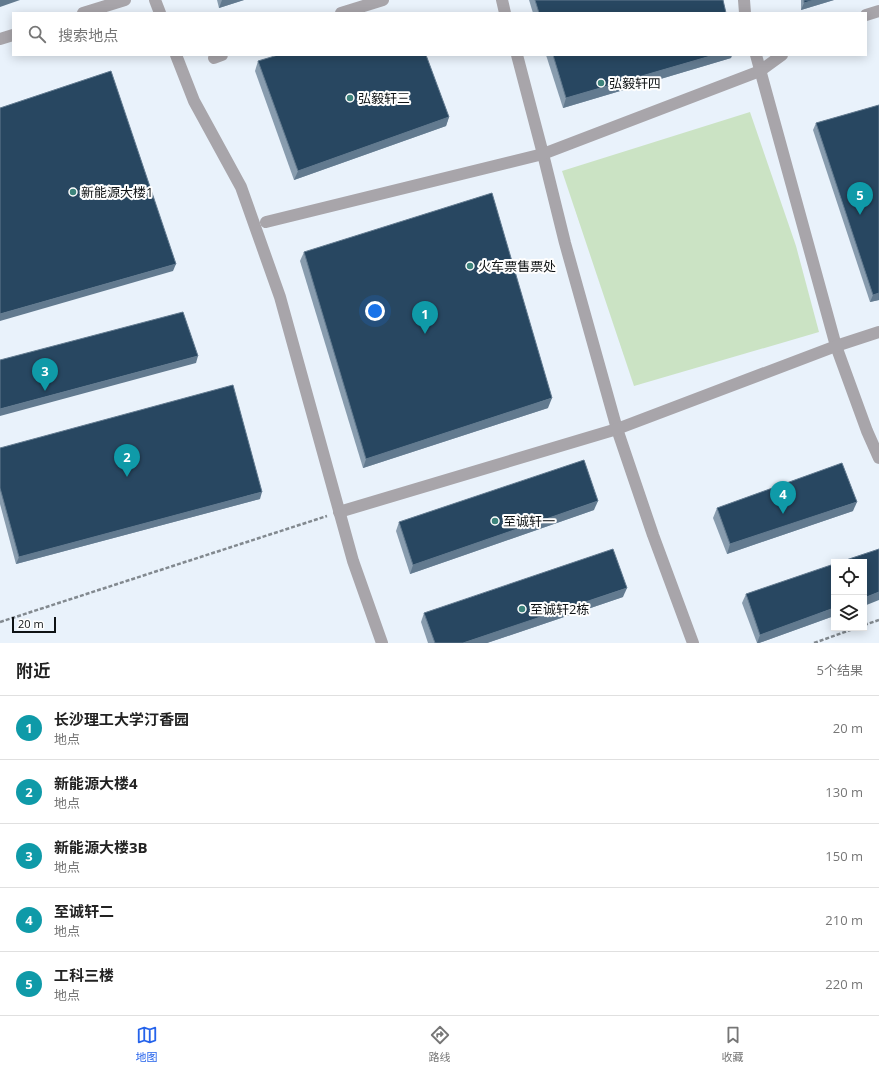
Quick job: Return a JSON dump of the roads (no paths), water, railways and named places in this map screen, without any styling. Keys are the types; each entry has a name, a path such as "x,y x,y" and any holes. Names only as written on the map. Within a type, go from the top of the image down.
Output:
{"street":[{"path":"87,12 125,0"},
{"path":"155,0 160,12"},
{"path":"344,12 382,0"},
{"path":"502,0 505,12"},
{"path":"744,0 745,12"},
{"path":"867,15 879,11"},
{"path":"0,39 12,35"},
{"path":"176,56 194,101 241,187 280,297 353,560 382,643"},
{"path":"517,56 565,243 617,429 653,535 693,643"},
{"path":"756,56 836,346 867,431 879,458"},
{"path":"266,222 543,154 760,71 781,56"},
{"path":"339,512 617,429 836,346 879,332"}],"place":[{"name":"弘毅轩四","path":"601,83"},
{"name":"弘毅轩三","path":"350,98"},
{"name":"新能源大楼1","path":"73,192"},
{"name":"工科三楼","path":"860,215"},
{"name":"火车票售票处","path":"470,266"},
{"name":"长沙理工大学汀香园","path":"425,334"},
{"name":"新能源大楼3B","path":"45,391"},
{"name":"新能源大楼4","path":"127,477"},
{"name":"至诚轩二","path":"783,514"},
{"name":"至诚轩一","path":"495,521"},
{"name":"至诚轩2栋","path":"522,609"}]}
